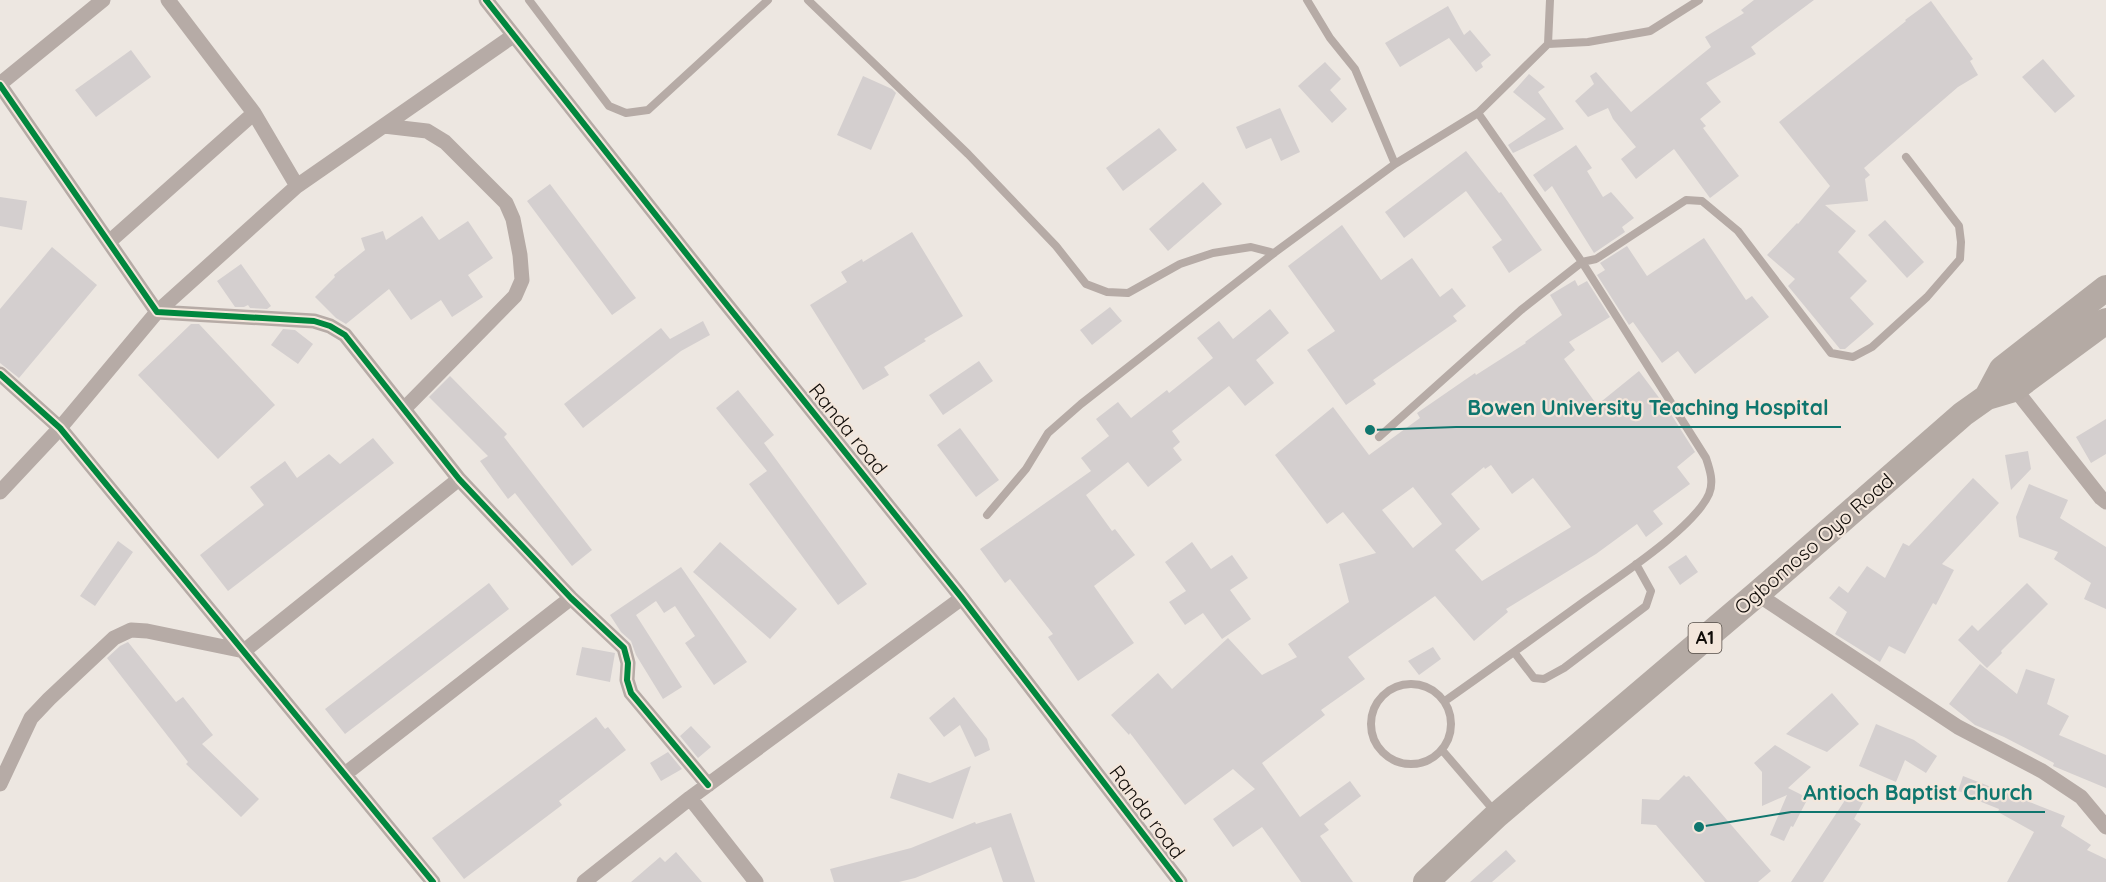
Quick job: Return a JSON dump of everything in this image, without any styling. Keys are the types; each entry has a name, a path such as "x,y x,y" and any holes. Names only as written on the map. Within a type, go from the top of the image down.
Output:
{"highway":[{"name":"Ogbomoso Oyo Road","path":"1426,882 1497,815 1757,594 1963,414 2008,379 2106,288"},
{"name":"Ogbomoso Oyo Road","path":"2008,379 2106,321"}],"street":[{"path":"103,0 0,85 156,312"},
{"path":"168,0 254,113 297,186"},
{"name":"Randa road","path":"486,0 962,598 1180,882"},
{"path":"0,492 60,428 156,312 297,186 513,36"},
{"path":"109,242 254,113"},
{"path":"384,126 427,131 445,142 506,203 513,219 522,280 515,297 404,409"},
{"path":"156,312 314,321 330,326 345,335 459,478 571,598 624,648 628,663 627,680 630,693 708,785"},
{"path":"0,374 60,428 433,882"},
{"path":"2008,379 2106,502"},
{"path":"244,651 459,478"},
{"path":"1757,594 1958,727 2042,771 2081,797 2106,827"},
{"path":"345,774 571,598"},
{"path":"584,882 690,798 962,598"},
{"path":"0,784 31,718 114,638 131,630 147,631 244,651"},
{"path":"690,798 756,882"}],"lane":[{"path":"529,0 609,106 626,113 648,110 768,0"},
{"path":"808,0 968,154 1056,246 1086,284 1107,292 1128,293 1180,264 1213,253 1251,247 1274,252"},
{"path":"1307,0 1330,38 1355,69 1395,164"},
{"path":"1548,44 1550,0"},
{"path":"987,515 1026,469 1048,433 1090,397 1274,252 1395,164 1478,113 1548,44 1588,42 1650,31 1699,0"},
{"path":"1445,701 1636,564 1678,530 1702,507 1710,492 1712,477 1706,458 1582,262 1478,113"},
{"path":"1379,437 1521,310 1582,262 1596,259 1686,200 1702,201 1738,231 1831,353 1853,357 1872,347 1927,297 1960,259 1959,226 1906,157"},
{"path":"1514,651 1534,678 1545,679 1564,669 1646,606 1651,591 1636,564"},
{"path":"1419,684 1429,687 1445,701 1452,721 1448,741 1442,750 1424,762 1414,764 1393,760 1384,754 1372,737 1370,726 1375,706 1389,690 1398,685 1419,684"},
{"path":"1442,750 1497,815"}],"building":[{"path":"1754,0 1814,0 1751,47 1756,54 1706,83 1721,102 1700,119 1706,126 1703,128 1739,176 1710,198 1674,149 1636,179 1621,159 1636,147 1613,119 1608,108 1588,117 1575,101 1594,84 1590,76 1596,72 1631,112 1711,47 1705,37 1744,13 1741,10"},
{"path":"1931,1 1973,59 1970,61 1978,75 1958,87 1864,168 1870,175 1865,179 1868,201 1825,205 1856,231 1838,252 1867,281 1850,298 1874,324 1845,349 1840,349 1788,286 1795,279 1767,255 1798,224 1830,186 1779,122"},
{"path":"1448,6 1464,35 1470,30 1491,55 1481,63 1483,67 1476,72 1449,38 1400,67 1385,43"},
{"path":"131,50 151,77 96,117 75,90"},
{"path":"2043,59 2075,96 2055,113 2022,77"},
{"path":"1325,62 1341,79 1330,90 1347,109 1332,123 1298,86"},
{"path":"1529,74 1545,87 1538,92 1564,129 1513,153 1508,145 1546,119 1513,92"},
{"path":"863,76 896,93 871,150 837,135"},
{"path":"1280,108 1300,152 1281,161 1271,138 1246,149 1236,127"},
{"path":"1159,128 1177,150 1123,191 1106,168"},
{"path":"1576,145 1592,168 1587,171 1603,197 1611,192 1634,218 1622,227 1625,232 1594,253 1552,186 1545,192 1533,175"},
{"path":"1466,151 1499,193 1501,192 1542,250 1509,273 1492,247 1502,240 1466,191 1404,238 1385,212"},
{"path":"1203,182 1222,204 1168,251 1149,229"},
{"path":"550,184 636,298 612,315 527,201"},
{"path":"0,197 27,201 22,230 0,226"},
{"path":"422,216 439,240 468,221 493,258 468,275 483,297 452,317 441,300 411,320 389,289 346,324 336,318 315,297 335,277 334,275 365,250 361,238 383,231 386,240"},
{"path":"1885,220 1924,262 1907,278 1868,235"},
{"path":"1342,225 1381,280 1412,258 1440,297 1452,288 1466,306 1453,316 1457,321 1373,380 1376,384 1346,405 1307,350 1335,331 1288,266"},
{"path":"912,232 963,316 924,339 926,341 884,367 889,375 863,390 810,305 847,282 841,272 862,259 863,262"},
{"path":"1704,238 1746,300 1752,296 1769,317 1695,374 1678,351 1662,363 1633,322 1629,325 1597,275 1605,270 1600,263 1627,246 1647,276"},
{"path":"52,247 97,285 19,378 0,363 0,309"},
{"path":"241,264 271,306 267,309 250,308 248,305 235,307 217,281"},
{"path":"1575,280 1578,286 1587,281 1610,317 1569,342 1575,350 1564,359 1597,405 1639,371 1669,411 1695,452 1677,467 1690,484 1653,511 1663,524 1646,537 1637,524 1596,554 1506,609 1508,612 1474,641 1435,596 1348,657 1365,679 1321,710 1325,715 1262,763 1300,817 1350,781 1361,796 1324,824 1329,830 1320,836 1353,882 1301,882 1262,827 1233,847 1213,819 1255,789 1233,769 1185,805 1130,733 1129,735 1111,715 1158,673 1172,689 1228,638 1262,675 1297,657 1288,644 1349,602 1339,564 1376,553 1343,512 1327,524 1275,455 1333,407 1369,455 1420,418 1417,413 1475,373 1476,375 1526,343 1562,315 1550,295","holes":["1491,465 1512,494 1533,478 1571,527 1482,581 1455,550 1480,529 1451,494 1484,467 1485,469","1413,487 1442,524 1413,548 1382,510"]},
{"path":"1110,307 1122,321 1092,345 1080,330"},
{"path":"1270,309 1289,333 1256,360 1274,383 1245,406 1229,386 1172,431 1180,442 1173,448 1182,460 1148,487 1128,462 1086,495 1112,531 1115,529 1135,555 1094,586 1134,643 1078,681 1048,637 1053,634 1010,579 1005,583 980,549 1091,471 1081,458 1109,436 1096,419 1118,402 1131,418 1167,390 1169,393 1213,358 1197,338 1219,321 1233,339"},
{"path":"703,321 710,335 681,351 583,428 564,404 661,328 670,339"},
{"path":"191,324 199,324 275,405 218,459 138,375"},
{"path":"283,329 295,330 313,344 298,364 271,345"},
{"path":"979,361 993,381 943,415 929,395"},
{"path":"450,376 507,434 504,437 592,550 572,566 515,493 508,499 480,461 488,456 429,397"},
{"path":"738,390 774,435 764,443 867,584 838,605 749,484 767,471 716,408"},
{"path":"2106,419 2106,454 2091,463 2076,437"},
{"path":"960,428 999,480 976,497 937,445"},
{"path":"373,438 394,463 228,591 200,555 264,505 250,487 285,461 297,478 329,454 340,464"},
{"path":"2028,451 2031,469 2011,490 2005,455"},
{"path":"1973,478 1999,503 1942,564 1954,570 1936,605 1933,603 1905,654 1889,646 1880,662 1835,634 1847,612 1829,598 1839,586 1848,593 1867,566 1885,578 1903,543 1909,546"},
{"path":"2029,484 2068,500 2060,518 2106,547 2106,609 2084,599 2091,583 2054,559 2058,552 2019,537 2016,517"},
{"path":"118,541 133,552 95,606 80,596"},
{"path":"720,542 797,609 770,639 693,572"},
{"path":"1192,542 1211,569 1232,555 1248,578 1230,590 1251,619 1222,639 1203,613 1185,625 1169,602 1186,591 1165,562"},
{"path":"1686,555 1698,572 1680,585 1668,567"},
{"path":"681,567 747,662 714,685 685,643 695,636 675,606 664,613 656,601 636,615 682,687 663,699 636,655 631,641 621,632 610,615"},
{"path":"489,583 509,609 345,734 325,709"},
{"path":"2027,583 2048,604 1987,668 1958,640 1972,625 1978,631"},
{"path":"128,642 176,702 183,697 213,735 202,744 259,799 241,817 186,764 188,762 107,658"},
{"path":"582,647 615,653 610,682 576,675"},
{"path":"1433,647 1441,659 1419,675 1408,661"},
{"path":"1980,664 2017,694 2026,669 2055,679 2047,704 2069,716 2059,735 2106,755 2106,788 2053,766 2054,763 1975,725 1949,704"},
{"path":"1832,693 1859,724 1827,752 1786,734"},
{"path":"954,697 987,739 990,750 975,757 960,725 944,737 929,718"},
{"path":"596,717 605,729 608,727 626,750 559,801 562,805 464,879 432,838"},
{"path":"1876,724 1914,740 1937,756 1926,773 1905,760 1896,782 1859,766"},
{"path":"691,726 711,747 698,758 680,736"},
{"path":"1775,745 1811,767 1788,788 1808,798 1784,841 1770,835 1787,795 1762,806 1762,772 1754,763"},
{"path":"668,752 682,769 661,781 650,763"},
{"path":"971,766 953,819 890,798 898,773 930,783"},
{"path":"1684,775 1689,776 1771,871 1758,882 1705,882 1656,825 1641,824 1642,799 1659,800"},
{"path":"1963,776 2065,816 2061,826 2091,845 2087,850 2106,859 2106,882 2007,882 2034,832 1998,812 1999,809 1979,801 1980,798 1958,791"},
{"path":"1851,791 1865,799 1854,819 1861,824 1823,882 1791,882"},
{"path":"1011,813 1035,882 1003,882 991,847 915,878 899,882 834,882 830,869 911,848 975,822 976,824"},
{"path":"1506,850 1516,861 1492,882 1470,882"},
{"path":"676,852 702,882 631,882 660,857 665,862"}],"cycle path":[{"path":"486,0 962,598 1180,882"},
{"path":"0,85 157,312 314,321 330,326 345,335 459,479 571,598 624,648 628,663 627,680 631,693 708,785"},
{"path":"0,374 60,428 433,882"}],"place":[{"name":"Bowen University Teaching Hospital","path":"1370,430"},
{"name":"Antioch Baptist Church","path":"1699,827"}]}
